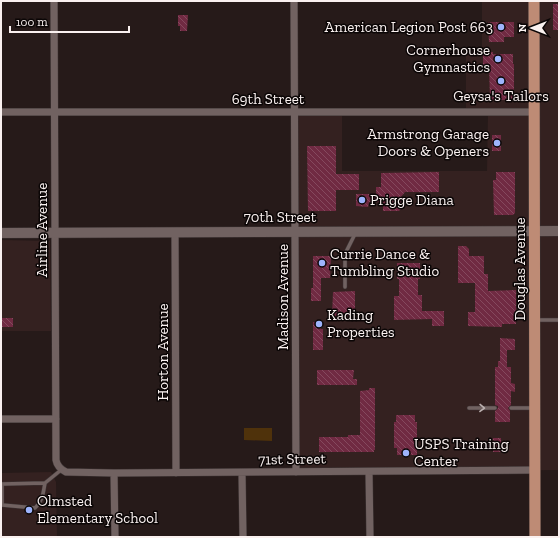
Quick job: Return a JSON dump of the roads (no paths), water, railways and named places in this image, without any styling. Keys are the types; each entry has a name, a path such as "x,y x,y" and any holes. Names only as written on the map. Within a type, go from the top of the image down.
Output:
{"main road":[{"name":"Douglas Avenue","path":"534,1 536,537"},
{"name":"70th Street","path":"1,233 559,231"}],"street":[{"name":"Airline Avenue","path":"54,1 56,460 57,465 61,470"},
{"name":"Madison Avenue","path":"294,1 296,472"},
{"name":"69th Street","path":"1,112 534,112"},
{"name":"Horton Avenue","path":"175,232 176,473"},
{"path":"1,419 56,419"},
{"name":"71st Street","path":"61,470 66,472 114,473 242,473 535,470"},
{"path":"369,472 370,537"},
{"path":"114,473 115,537"},
{"path":"242,473 243,537"}],"lane":[{"path":"345,287 345,254 356,231"},
{"path":"535,320 559,320"},
{"path":"469,408 495,408"},
{"path":"511,408 535,408"},
{"path":"45,483 40,504 35,508 2,505 2,484 45,483 61,470"}],"place":[{"name":"American Legion Post 663","path":"501,27"},
{"name":"Cornerhouse Gymnastics","path":"498,59"},
{"name":"Geysa's Tailors","path":"501,81"},
{"name":"Armstrong Garage Doors & Openers","path":"497,143"},
{"name":"Prigge Diana","path":"362,200"},
{"name":"Currie Dance & Tumbling Studio","path":"322,263"},
{"name":"Kading Properties","path":"319,324"},
{"name":"USPS Training Center","path":"406,453"},
{"name":"Olmsted Elementary School","path":"29,510"}]}
